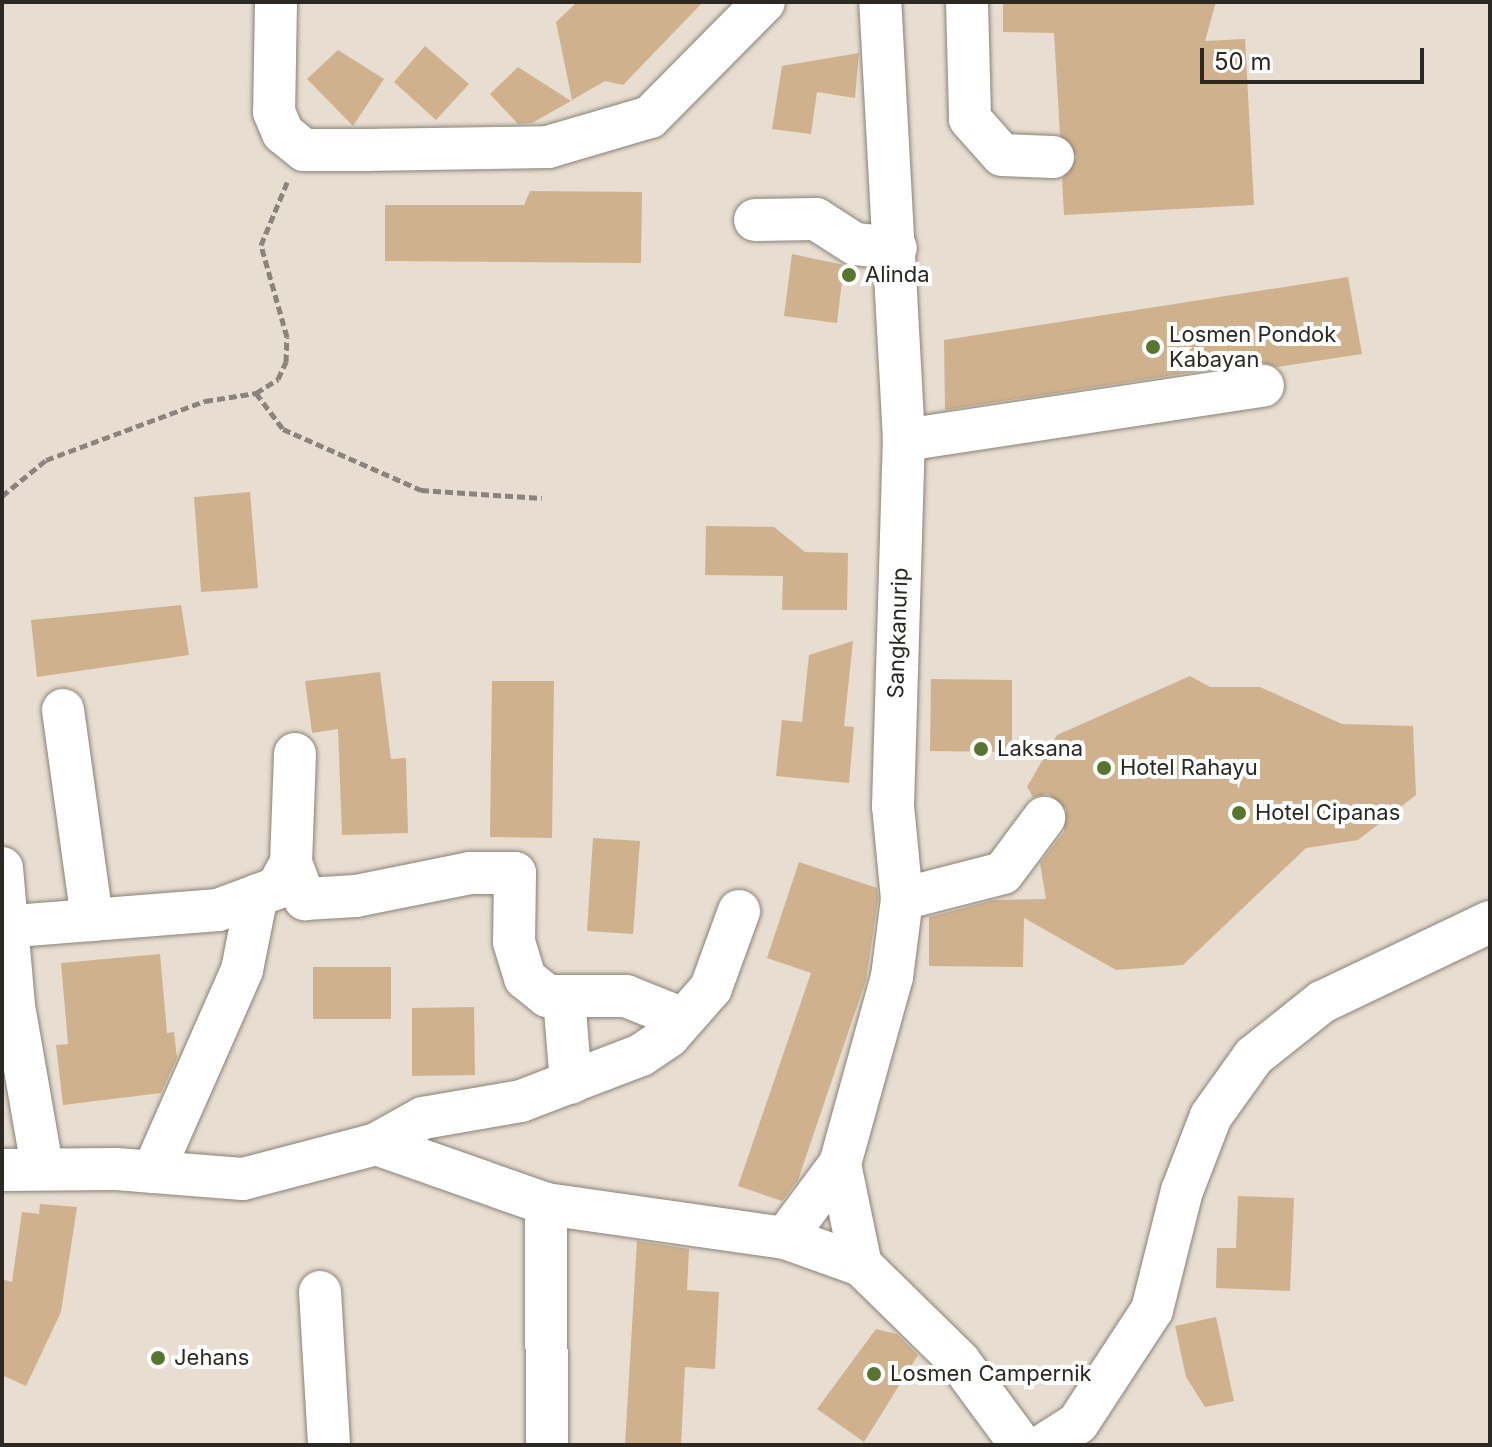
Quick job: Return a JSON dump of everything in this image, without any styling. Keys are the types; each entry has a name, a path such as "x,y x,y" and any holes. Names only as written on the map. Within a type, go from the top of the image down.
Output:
{"street":[{"path":"276,2 274,112 283,133 304,150 548,147 650,117 764,2"},
{"name":"Sangkanurip","path":"785,1238 840,1164 892,977 902,899 893,806 904,440 896,248 880,2"},
{"path":"967,2 970,119 1002,155 1053,157"},
{"path":"755,220 816,219 855,244 896,248"},
{"path":"904,440 1263,386"},
{"path":"63,710 92,920"},
{"path":"295,754 291,863 305,899 356,896 470,873 515,873 514,942 525,978 547,996 626,996 681,1018"},
{"path":"902,899 1003,873 1044,818"},
{"path":"4,926 218,910 277,888 291,863"},
{"path":"2,868 4,926 22,1065 22,1168 153,1172 243,1179 376,1144 423,1118 521,1101 641,1055 669,1036 681,1018 711,988 739,911"},
{"path":"153,1172 242,970 257,895"},
{"path":"1044,1445 1078,1423 1152,1310 1182,1191 1211,1116 1254,1056 1322,1002 1490,922"},
{"path":"564,998 571,1083"},
{"path":"376,1144 546,1204 785,1238 861,1265 959,1361 1021,1445"},
{"path":"840,1164 861,1265"},
{"path":"546,1204 547,1445"},
{"path":"320,1292 329,1445"}],"path":[{"path":"2,496 60,455 205,401 256,393 278,379 286,362 287,337 262,259 264,226 304,150"},
{"path":"256,393 283,429 421,490 542,498"}],"building":[{"path":"577,2 703,2 623,85 605,81 572,100 556,22"},
{"path":"1003,2 1216,2 1205,41 1245,39 1254,205 1064,215 1062,179 1077,157 1060,135 1054,33 1003,32"},
{"path":"425,46 469,84 436,120 394,82"},
{"path":"338,50 384,79 353,126 307,79"},
{"path":"859,53 855,98 817,92 811,134 772,129 782,66"},
{"path":"518,67 571,101 532,123 518,124 490,94"},
{"path":"530,191 642,192 641,263 385,261 385,205 524,205"},
{"path":"792,254 844,265 837,323 784,316"},
{"name":"Losmen Pondok Kabayan","path":"1348,277 1362,354 1277,367 1259,362 945,410 944,340"},
{"path":"250,492 258,588 201,592 194,497"},
{"path":"706,526 774,527 805,552 848,553 847,610 782,610 783,576 705,575"},
{"path":"181,605 189,655 37,677 31,620"},
{"path":"853,641 844,726 854,727 849,783 776,776 782,720 802,722 809,655"},
{"path":"380,672 391,759 406,758 408,833 342,835 338,729 312,733 305,681"},
{"name":"Hotel Cipanas","path":"1190,676 1210,687 1260,687 1342,724 1413,726 1416,795 1358,840 1306,848 1183,965 1116,970 1024,918 1023,967 929,966 929,917 994,900 1046,899 1040,863 1064,832 1066,809 1048,794 1033,797 1027,787 1057,735"},
{"path":"931,679 1012,680 1012,752 930,751"},
{"path":"492,681 554,681 552,838 490,837"},
{"path":"593,838 640,841 633,934 587,931"},
{"path":"799,862 877,888 878,899 866,980 798,1180 782,1201 738,1186 811,973 767,958"},
{"path":"160,954 167,1033 174,1032 177,1058 161,1093 63,1105 56,1045 68,1044 61,963"},
{"path":"313,967 391,967 391,1019 313,1019"},
{"path":"474,1007 475,1075 412,1076 412,1008"},
{"path":"1238,1196 1294,1198 1290,1291 1216,1288 1217,1248 1236,1248"},
{"path":"40,1204 77,1207 61,1312 26,1386 2,1375 2,1279 12,1282 22,1212 39,1214"},
{"path":"637,1241 689,1249 687,1290 719,1292 715,1369 685,1367 681,1445 625,1445"},
{"path":"1216,1317 1234,1401 1205,1407 1186,1377 1175,1326"},
{"name":"Losmen Campernik","path":"876,1329 897,1334 918,1355 864,1442 817,1409"}],"place":[{"name":"Alinda","path":"849,275"},
{"name":"Losmen Pondok Kabayan","path":"1153,347"},
{"name":"Laksana","path":"981,749"},
{"name":"Hotel Rahayu","path":"1104,768"},
{"name":"Hotel Cipanas","path":"1239,813"},
{"name":"Jehans","path":"158,1358"},
{"name":"Losmen Campernik","path":"874,1374"}]}
